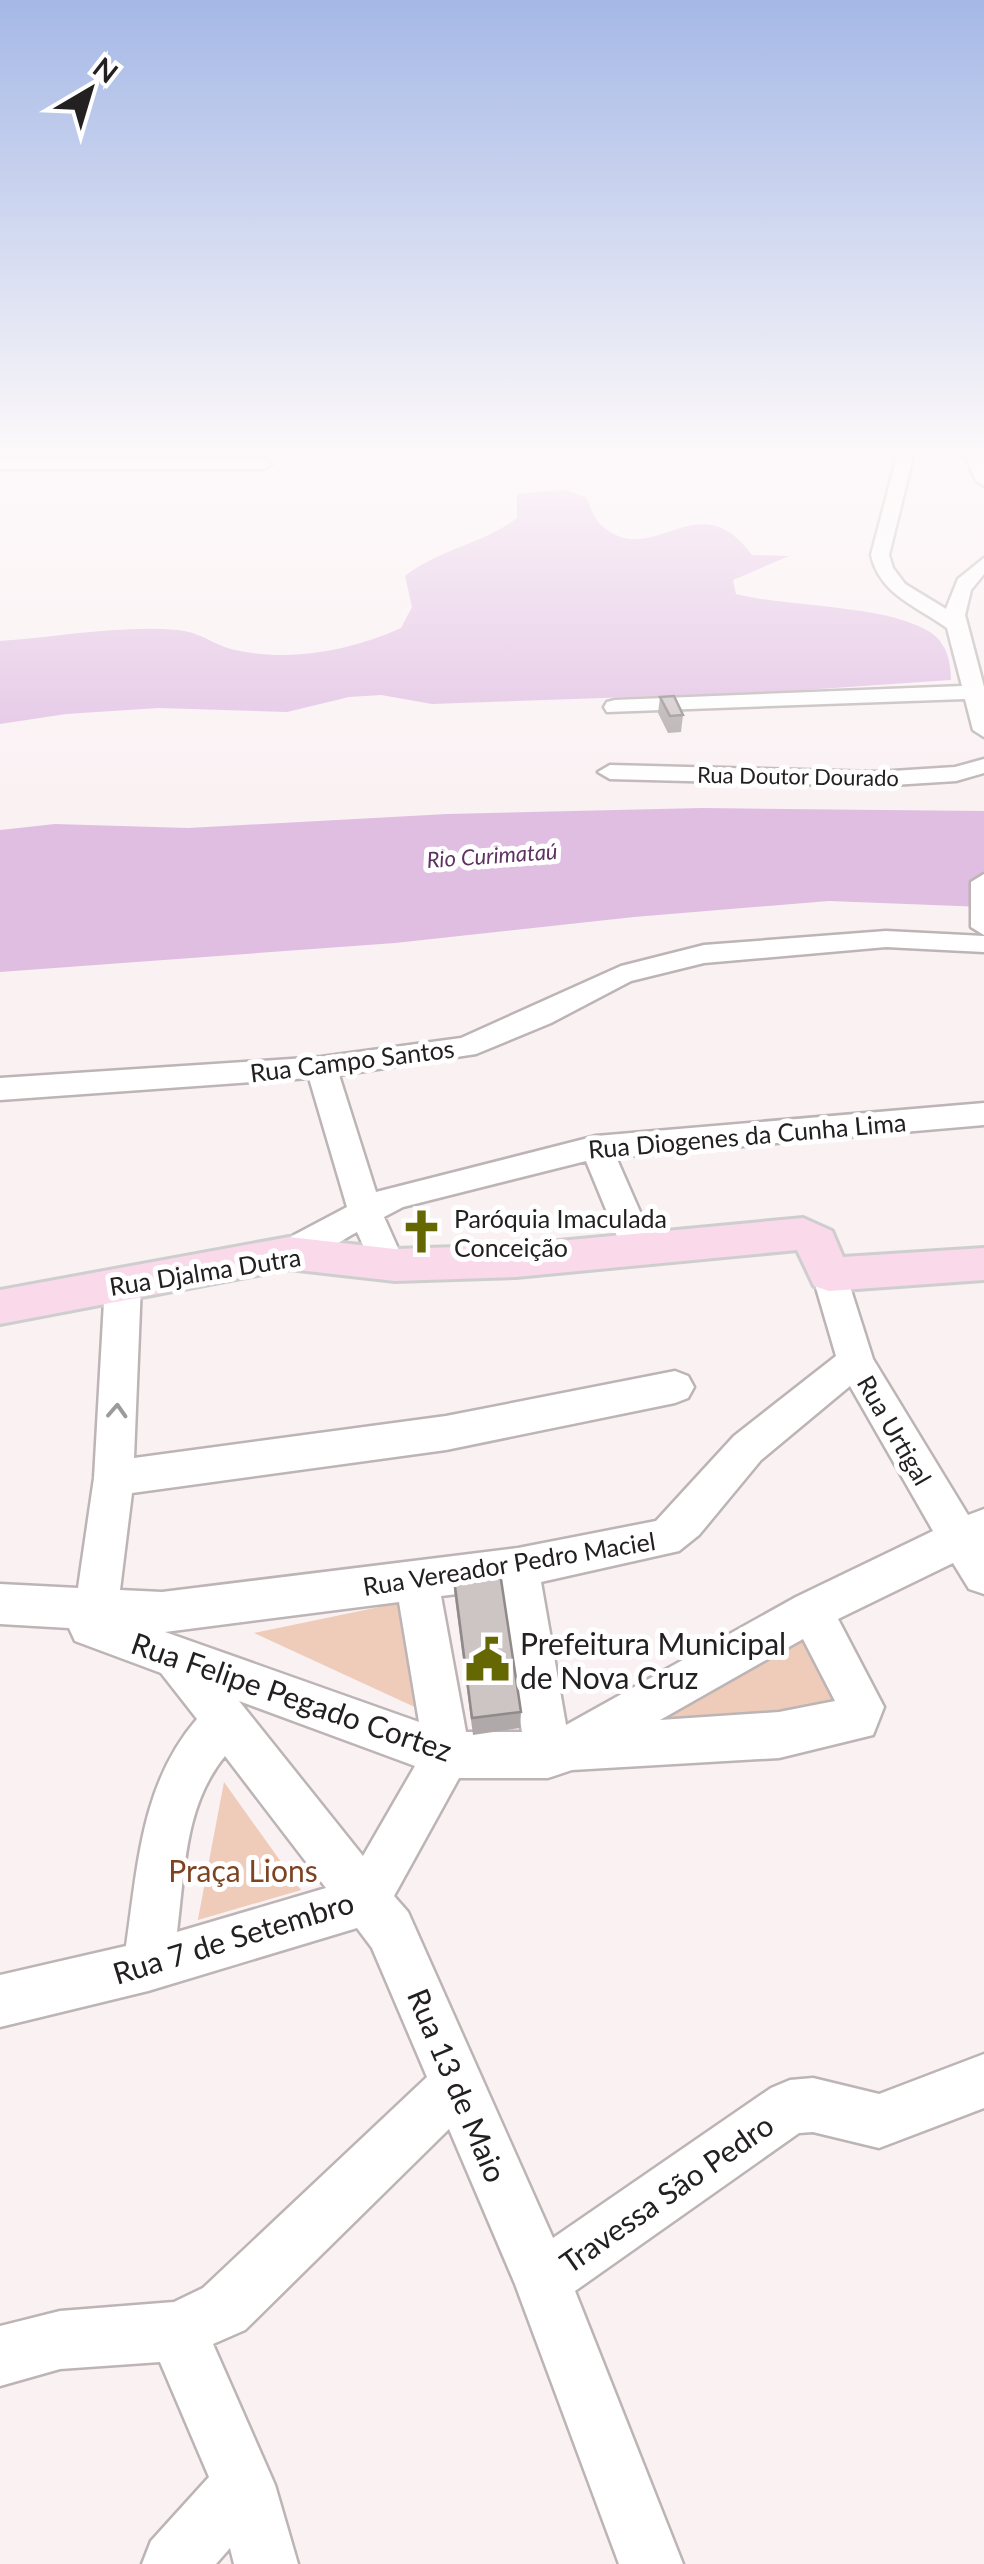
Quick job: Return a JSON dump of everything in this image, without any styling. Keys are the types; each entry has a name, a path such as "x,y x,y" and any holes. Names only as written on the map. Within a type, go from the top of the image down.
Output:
{"main road":[{"name":"Rua Djalma Dutra","path":"0,1307 289,1253 388,1264 516,1261 638,1246 803,1234 817,1242 829,1274"},
{"path":"829,1274 984,1264"}],"street":[{"path":"881,569 891,584 938,610 956,625"},
{"path":"979,569 968,578 956,600 956,625 977,692 984,730"},
{"path":"614,708 977,692"},
{"name":"Rua Doutor Dourado","path":"610,772 878,779 956,774 984,766"},
{"name":"Rua Campo Santos","path":"0,1089 320,1068 466,1047 541,1016 621,975 704,954 886,939 984,944"},
{"path":"320,1068 365,1211 388,1264"},
{"name":"Rua Diogenes da Cunha Lima","path":"289,1253 365,1211 438,1184 596,1147 984,1114"},
{"path":"596,1147 638,1246"},
{"name":"Rua Urtigal","path":"829,1274 856,1362 972,1533 984,1574"},
{"path":"0,1604 91,1617 101,1581 114,1478 123,1284"},
{"name":"Rua Vereador Pedro Maciel","path":"91,1617 162,1612 518,1567 665,1538 675,1532 734,1462 812,1394 856,1362"},
{"path":"114,1478 446,1433 675,1386"},
{"name":"Rua Felipe Pegado Cortez","path":"91,1617 93,1628 447,1755 556,1752 811,1612 972,1533"},
{"path":"518,1567 556,1752 779,1735 857,1719 862,1712 860,1702 811,1612"},
{"path":"418,1580 447,1755"},
{"name":"Rua 13 de Maio","path":"176,1657 390,1930 542,2280 651,2564"},
{"path":"148,1966 169,1811 192,1760 224,1722"},
{"name":"Rua 7 de Setembro","path":"0,2001 148,1966 364,1901 447,1755"},
{"name":"Travessa São Pedro","path":"542,2280 790,2107 812,2105 878,2121 984,2080"},
{"path":"0,2356 60,2340 177,2331 212,2317 238,2297 458,2082"},
{"path":"177,2331 244,2485 266,2564"},
{"path":"174,2564 244,2485"}],"green space":[{"path":"408,1601 419,1709 254,1633"},
{"path":"816,1628 851,1709 607,1734"},
{"name":"Praça Lions","path":"224,1782 301,1890 198,1920 198,1919"}],"water":[{"path":"416,569 759,569 733,580 736,594 863,611 911,623 930,632 944,647 951,680 775,692 432,704 381,695 349,697 287,712 159,708 66,714 0,724 0,641 156,629 187,632 228,648 256,653 320,652 361,643 401,628 412,607 405,576"},
{"name":"Rio Curimataú","path":"702,808 984,811 984,907 829,901 395,943 0,972 0,830 55,824 188,828 447,814"}],"building":[{"path":"674,696 683,715 670,716 660,697"},
{"name":"Prefeitura Municipal de Nova Cruz","path":"499,1566 521,1712 472,1718 453,1571"}],"place":[{"name":"Paróquia Imaculada Conceição","path":"421,1232"},
{"name":"Prefeitura Municipal de Nova Cruz","path":"487,1660"}]}
